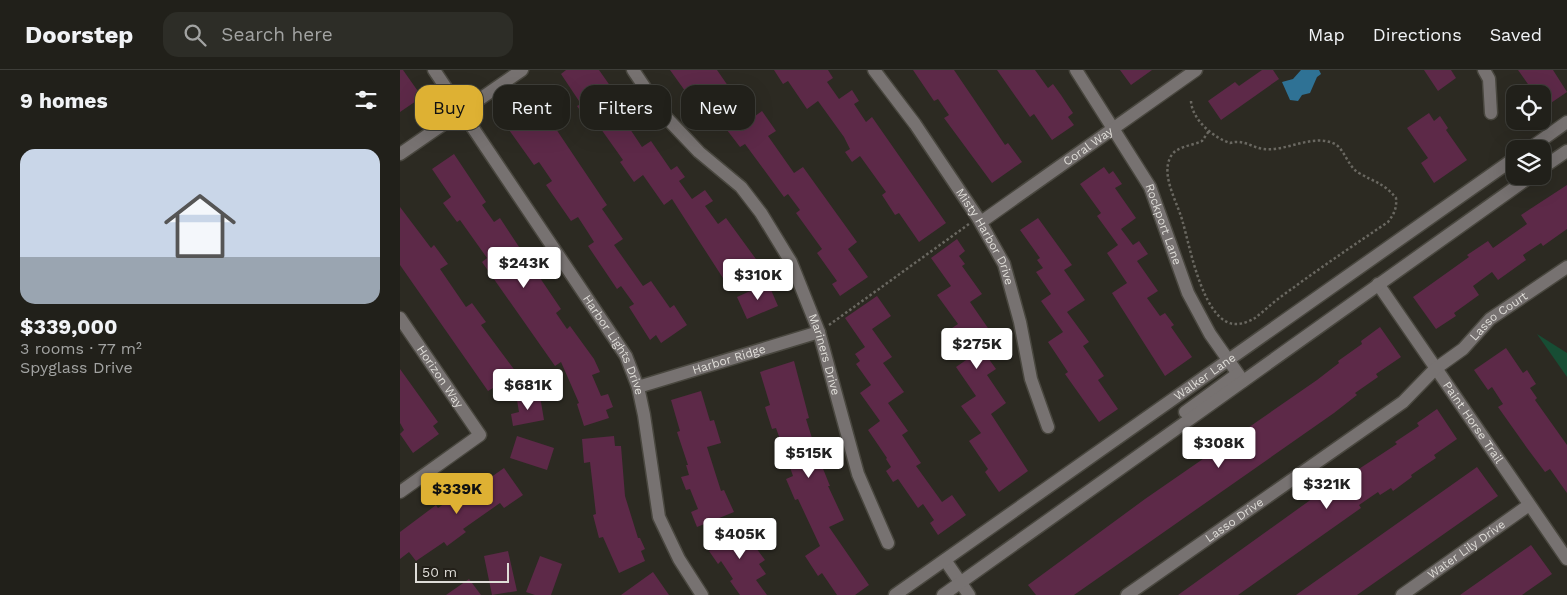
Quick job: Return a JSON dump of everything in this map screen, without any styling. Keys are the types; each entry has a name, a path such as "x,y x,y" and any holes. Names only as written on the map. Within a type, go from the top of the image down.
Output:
{"street":[{"name":"Harbor Lights Drive","path":"434,70 444,85"},
{"path":"483,97 522,70"},
{"name":"Mariners Drive","path":"633,70 662,113 699,152 741,187 761,213 790,262 819,332 858,474 888,543"},
{"name":"Misty Harbor Drive","path":"874,70 915,124 980,220 1004,264 1020,322 1031,379 1048,427"},
{"name":"Rockport Lane","path":"1076,70 1150,187 1188,293 1227,361 1240,377"},
{"name":"Coral Way","path":"980,220 1196,70"},
{"path":"1484,70 1488,79 1490,113"},
{"path":"1542,140 1567,122"},
{"path":"400,154 435,130"},
{"name":"Harbor Lights Drive","path":"474,130 626,356 638,387 659,517 680,559 702,595"},
{"path":"1551,162 1567,151"},
{"name":"Walker Lane","path":"947,564 1021,516 1048,487 1506,164"},
{"name":"Walker Lane","path":"960,583 1161,440 1169,424 1378,284 1518,185"},
{"name":"Lasso Court","path":"1435,369 1463,349 1490,319 1567,267"},
{"name":"Paint Horse Trail","path":"1378,284 1567,559"},
{"name":"Horizon Way","path":"400,318 480,435 400,492"},
{"name":"Harbor Ridge","path":"638,387 819,332"},
{"name":"Lasso Drive","path":"1127,595 1403,402 1435,369"},
{"name":"Water Lily Drive","path":"1402,595 1529,505"},
{"path":"895,595 947,564 969,595"},
{"path":"943,595 960,583"}],"path":[{"path":"1191,101 1194,110 1208,131 1230,143 1238,140 1263,149 1277,149 1314,142 1330,142 1337,146 1359,174 1379,182 1389,189 1396,198 1397,206 1388,222 1278,299 1253,319 1237,324 1228,324 1221,320 1204,293 1191,257 1183,222 1166,177 1170,158 1175,150 1202,141 1208,131"},
{"path":"819,332 980,220"}],"green space":[{"path":"1537,334 1567,353 1567,377"}],"water":[{"path":"1301,70 1319,70 1321,74 1317,77 1310,93 1302,95 1298,101 1290,100 1282,82 1293,79"}],"building":[{"path":"400,70 403,70 415,87 415,102 400,112"},
{"path":"566,70 599,70 610,85 580,85 580,102 561,74"},
{"path":"670,70 717,70 727,85 681,85"},
{"path":"774,70 828,70 833,78 827,82 839,99 852,90 859,101 854,104 866,122 872,117 946,223 919,242 899,213 895,215 882,195 886,192 860,156 852,162 845,152 850,149 844,137 818,101 807,109 788,81 783,84"},
{"path":"913,70 954,70 1005,145 1008,143 1022,162 992,183 944,118 949,115 938,99 934,101"},
{"path":"997,70 1035,70 1048,88 1053,84 1061,95 1073,113 1068,117 1074,125 1052,140 1034,114 1030,117"},
{"path":"1120,70 1152,70 1131,85"},
{"path":"1262,70 1273,70 1279,79 1221,120 1208,101 1235,82 1239,86"},
{"path":"1424,70 1451,70 1456,78 1438,91"},
{"path":"1518,70 1553,70 1567,92 1551,103 1551,85 1529,85"},
{"path":"762,111 776,131 768,136 794,173 803,167 857,242 848,249 868,277 840,296 832,284 837,281 817,253 822,249 796,213 800,210 788,194 784,197 745,144 740,147 727,130 755,130 755,116"},
{"path":"1429,113 1434,121 1440,116 1448,128 1446,130 1467,160 1434,183 1421,163 1428,158 1407,128"},
{"path":"509,130 557,130 607,205 602,209 623,239 614,245 643,286 651,281 670,308 674,305 687,325 661,343 656,335 650,340 629,307 634,304 621,286 617,289 588,246 594,242 578,217 571,221 546,185 552,181 539,162 534,165"},
{"path":"602,130 631,130 642,147 651,141 671,170 677,166 685,177 679,181 692,199 705,190 713,201 705,206 718,224 726,218 761,266 730,289 672,199 664,205 643,175 634,182 620,162 623,160"},
{"path":"454,154 486,202 482,205 494,222 500,218 527,259 523,262 534,277 538,275 561,309 556,313 567,329 570,326 594,359 600,372 592,375 601,396 608,394 613,407 606,410 609,418 584,426 577,404 579,403 561,362 555,366 482,262 487,258 460,220 457,222 443,203 451,197 432,169"},
{"path":"1104,167 1109,174 1113,171 1122,184 1115,188 1136,218 1121,229 1133,245 1139,241 1148,254 1137,261 1158,291 1147,298 1160,316 1165,313 1174,325 1171,327 1192,357 1165,376 1112,293 1127,283 1107,253 1118,245 1097,216 1101,213 1080,184"},
{"path":"1567,185 1567,229 1543,246 1541,243 1523,255 1526,260 1498,280 1492,272 1473,286 1479,295 1454,313 1456,316 1436,329 1413,297 1488,241 1493,248 1527,224 1521,215"},
{"path":"400,207 431,248 434,245 448,264 440,269 466,307 472,303 486,322 481,325 522,380 501,394 497,394 493,388 488,391 400,265"},
{"path":"1038,218 1072,265 1064,270 1085,300 1067,312 1089,342 1083,346 1104,376 1098,380 1118,409 1099,422 1065,374 1068,372 1048,342 1063,332 1041,301 1051,294 1036,272 1043,268 1037,260 1040,258 1020,230"},
{"path":"957,239 965,251 959,256 965,264 962,266 982,294 970,302 990,331 976,341 996,369 987,375 1006,403 991,414 1028,471 999,492 985,472 988,469 969,441 981,433 961,406 976,396 956,367 969,358 949,330 958,324 937,295 951,286 931,258"},
{"path":"768,283 778,306 747,319 737,297"},
{"path":"877,296 891,316 872,329 892,357 883,363 904,392 888,403 908,431 902,435 921,463 916,466 942,502 952,495 966,515 938,535 930,523 934,520 923,504 918,508 898,479 893,482 886,471 891,467 887,458 868,430 880,421 860,393 871,385 856,364 860,361 855,354 865,347 845,318"},
{"path":"1380,327 1401,357 1376,374 1378,377 1355,393 1357,395 1334,413 1074,595 1036,595 1028,585 1145,499 1317,380 1339,363 1338,361 1362,344 1361,341"},
{"path":"1506,348 1523,373 1527,370 1536,384 1530,388 1537,398 1535,400 1567,445 1567,493 1550,469 1545,472 1498,407 1503,404 1492,387 1488,390 1474,370"},
{"path":"794,361 809,418 806,419 817,454 830,486 828,486 844,520 829,527 869,585 855,595 837,595 822,573 818,576 805,556 820,546 798,499 795,500 786,479 793,476 776,428 772,429 765,407 770,405 760,372"},
{"path":"400,369 438,422 433,426 439,434 413,453 400,434 404,430 400,423"},
{"path":"701,391 710,421 714,420 721,443 707,447 721,491 724,490 734,512 697,527 691,512 698,509 690,489 686,490 681,477 689,475 686,465 688,465 677,432 680,431 671,400"},
{"path":"540,396 544,420 513,426 511,414 519,412 517,400"},
{"path":"1437,409 1457,439 1434,455 1436,458 1411,475 1412,477 1393,491 1391,488 1380,495 1378,492 1359,505 1361,508 1238,595 1178,595 1341,478 1342,480 1397,444 1395,442 1419,426 1417,423"},
{"path":"517,436 554,448 547,470 510,458"},
{"path":"614,436 615,446 621,446 625,496 638,538 640,538 645,549 641,551 645,561 619,573 603,537 599,538 593,515 596,514 590,462 584,463 582,439"},
{"path":"1477,467 1498,496 1357,595 1296,595"},
{"path":"504,468 523,495 504,508 500,503 463,529 466,532 447,546 444,542 416,561 409,552 400,559 400,532 436,505 438,508 474,483 477,487"},
{"path":"737,522 765,560 759,564 766,574 756,580 767,595 740,595 730,581 733,579 721,561 718,564 709,551 715,547 710,540"},
{"path":"1531,545 1552,574 1522,595 1460,595"},
{"path":"508,551 517,591 492,595 484,556"},
{"path":"540,556 562,564 551,595 535,595 526,592"},
{"path":"653,572 669,595 621,595 646,577"},
{"path":"469,579 481,595 446,595"}]}
